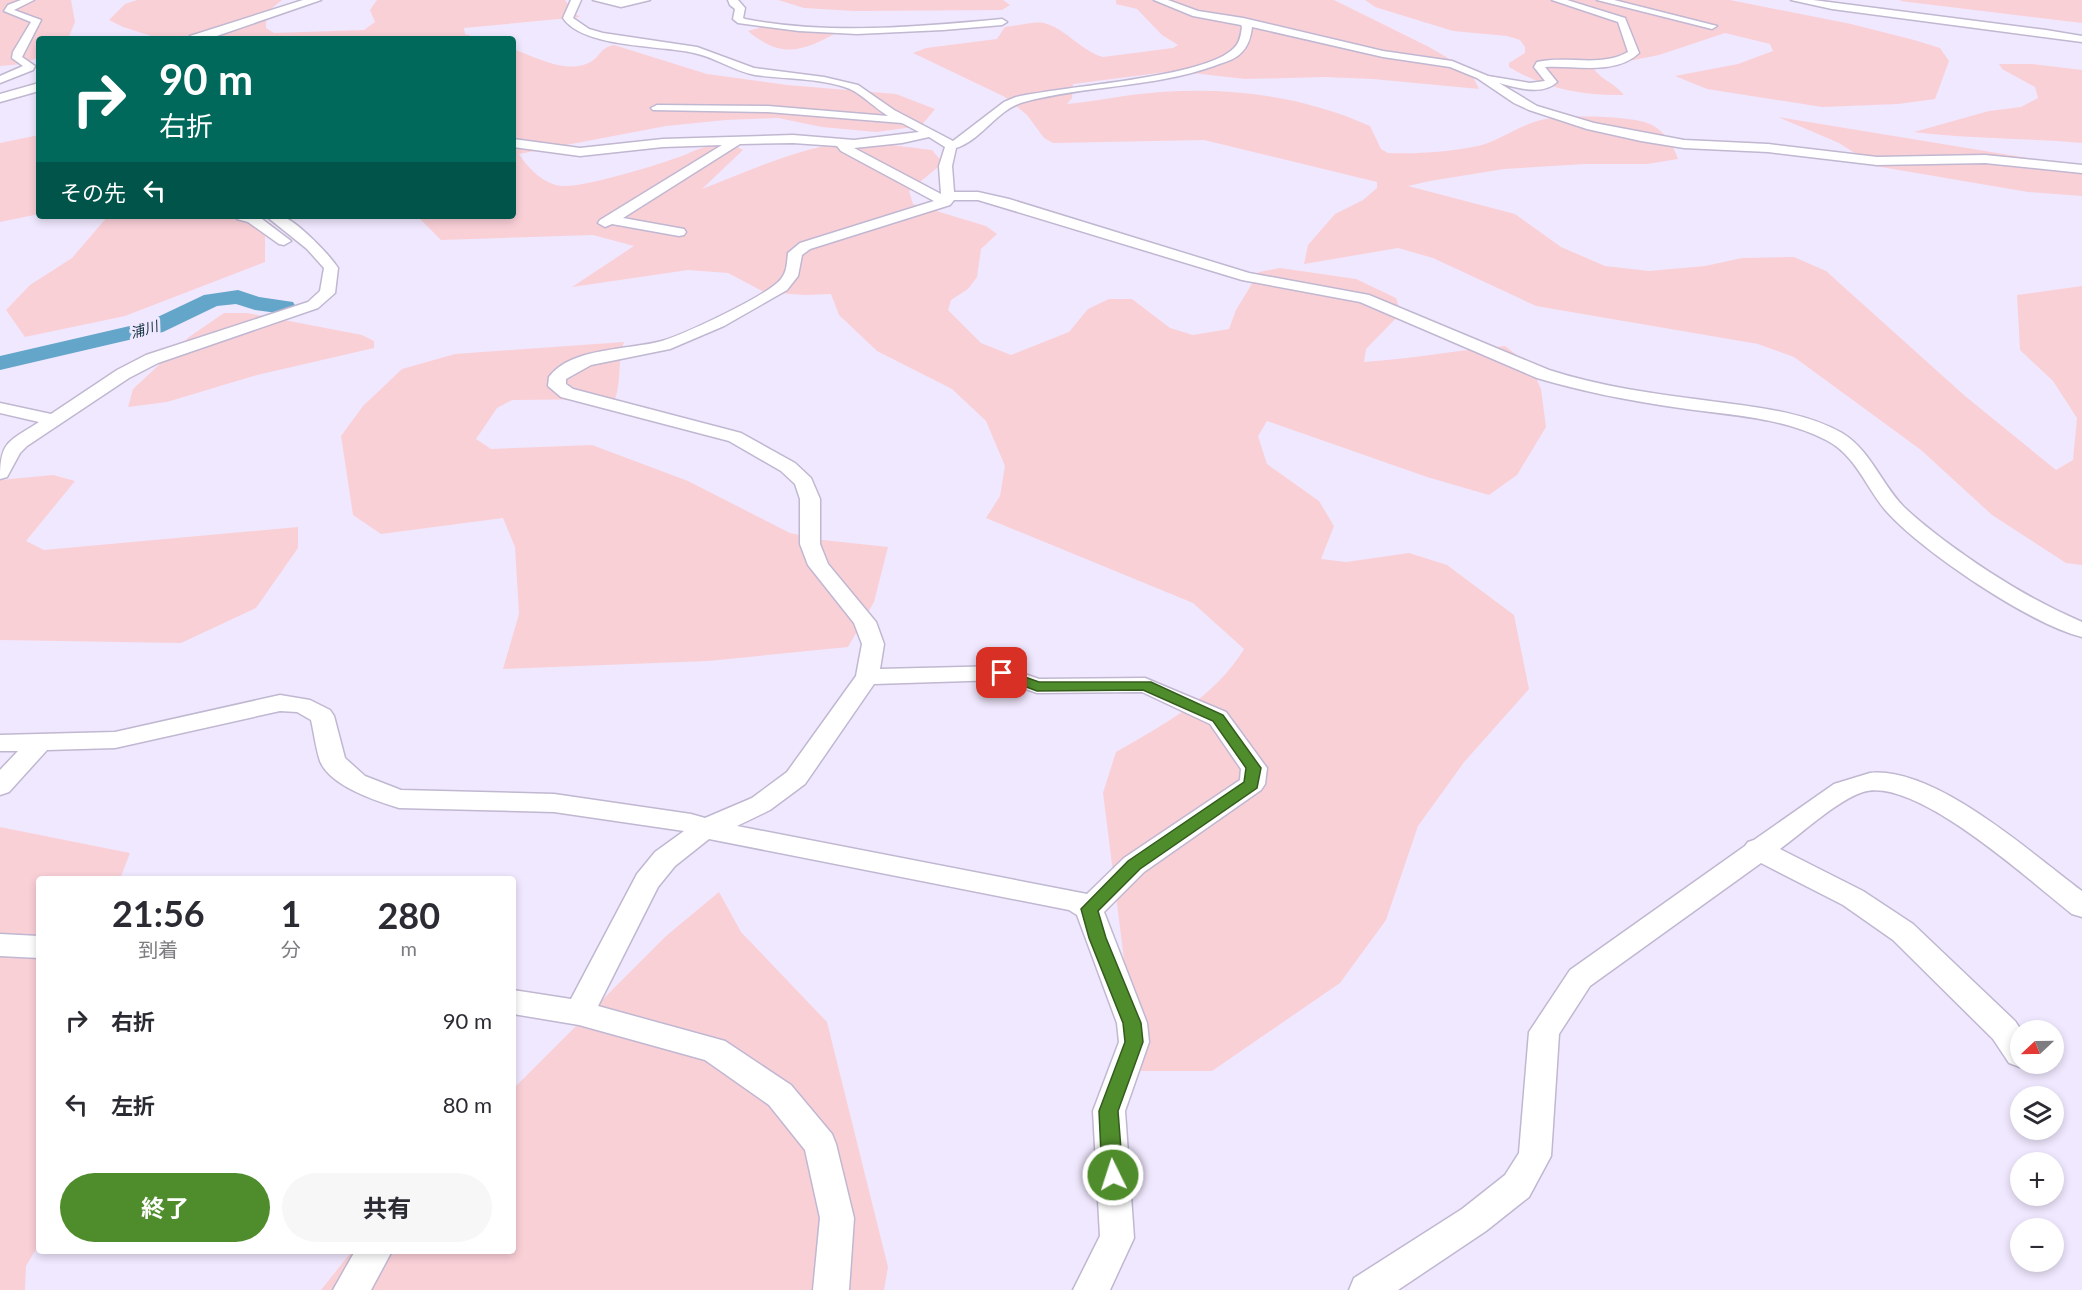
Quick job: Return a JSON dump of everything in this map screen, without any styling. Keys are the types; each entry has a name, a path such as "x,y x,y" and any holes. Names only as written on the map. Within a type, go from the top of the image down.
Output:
{"main road":[{"path":"204,36 315,0"},
{"path":"0,98 36,88"}],"street":[{"path":"0,80 29,69 30,66 17,58 36,20 9,11 17,4 29,0"},
{"path":"576,0 568,18 585,31 602,36 697,50 736,66 767,74 843,84 860,91 876,103 946,141 951,146"},
{"path":"598,0 621,4 645,0"},
{"path":"733,0 733,3 740,8 738,19 744,22 789,28 884,32 1002,22"},
{"path":"1159,0 1196,14 1243,21 1383,54 1452,64 1481,76 1521,85 1552,82 1539,68 1541,64 1587,65 1626,59 1634,53 1622,20 1557,0"},
{"path":"1600,0 1712,26"},
{"path":"1796,0 2082,39"},
{"path":"951,146 957,144 1008,104 1020,99 1135,82 1196,68 1227,58 1243,45 1248,27 1243,21"},
{"path":"1481,76 1518,101 1548,114 1641,138 1673,143 1768,148 1877,161 1985,159 2082,169"},
{"path":"657,108 768,109 908,121"},
{"path":"516,142 580,152 663,143 793,139 842,144 878,142 930,133"},
{"path":"679,231 608,221 736,141"},
{"path":"842,144 845,148 946,199"},
{"path":"946,199 945,166 951,146"},
{"path":"579,1013 647,881 665,858 705,829 761,804 796,778 867,677 873,644 865,622 818,565 810,544 810,498 804,482 788,467 735,437 567,393 557,386 558,377 568,368 588,360 639,352 683,340 782,287 791,278 795,253 805,246 946,199 978,196 1004,202 1247,278 1364,298 1543,374 1571,383 1771,416 1821,431 1838,438 1858,456 1895,508 1914,526 2014,599 2082,630"},
{"path":"253,219 323,268 331,268"},
{"path":"0,474 12,450 52,420 123,374 152,359 313,305 327,293 331,268 326,259 277,219"},
{"path":"0,408 52,420"},
{"path":"867,677 1002,673 1037,686 1146,685 1218,718 1254,768 1252,784 1134,865 1089,909"},
{"path":"0,743 115,740 280,703 302,705 322,716 333,762 357,782 399,799 554,803 691,823 705,829 1076,901 1089,909 1098,938 1132,1023 1134,1042 1108,1111 1117,1238 1091,1290"},
{"path":"0,786 39,743"},
{"path":"1367,1290 1474,1220 1516,1186 1535,1156 1544,1032 1580,978 1757,849 1843,790 1866,782 1886,781 1914,789 1961,816 2082,906"},
{"path":"1757,849 1853,898 1903,932 2004,1030 2010,1039"},
{"path":"0,945 36,947"},
{"path":"516,1002 579,1013 714,1050 780,1095 820,1144 837,1218 831,1290"},
{"path":"351,1290 373,1254"}],"shaded area":[{"path":"0,0 71,0 75,22 69,36 36,36 36,58 23,64 0,66"},
{"path":"137,0 282,0 272,9 267,19 266,28 274,33 364,30 375,22 370,10 377,0 565,0 574,13 580,17 464,28 465,34 472,36 152,36 109,20 125,4"},
{"path":"778,0 1003,0 1010,5 1002,10 854,11 804,8"},
{"path":"1116,0 1334,0 1429,47 1470,71 1479,89 1373,79 1325,77 1245,79 1174,71 1073,84 1072,98 1067,104 1161,92 1222,91 1253,94 1312,105 1370,126 1381,149 1388,153 1433,152 1478,146 1537,121 1561,117 1611,117 1650,124 1668,139 1678,159 1647,164 1585,164 1504,169 1408,186 1515,214 1561,247 1605,266 1649,271 1705,266 1742,258 1794,257 1826,271 1965,396 2056,470 2073,460 2077,418 2053,381 2020,350 2017,295 2082,286 2082,565 2066,563 1992,515 1921,450 1794,357 1758,344 1536,306 1433,258 1398,248 1304,264 1308,245 1335,214 1363,200 1377,188 1377,182 1204,140 1053,143 1044,138 1027,115 1005,97 913,53 926,48 997,39 1005,27 1035,23 1052,26 1087,50 1103,57 1173,48 1178,45 1162,35 1137,9 1116,4"},
{"path":"1365,0 1730,0 1851,24 1914,40 1940,48 1949,61 1935,99 1898,104 1822,107 1707,89 1675,76 1738,64 1773,51 1770,44 1725,33 1659,55 1593,68 1624,95 1594,94 1550,85 1509,67 1509,63 1525,53 1525,47 1520,40 1507,36 1453,31 1375,7"},
{"path":"2082,0 2082,23 1900,1"},
{"path":"775,23 842,30 817,43 794,49 772,46 748,31"},
{"path":"614,45 707,74 787,85 896,94 935,109 921,126 876,132 822,127 778,118 726,120 666,126 519,154 527,165 549,182 555,185 572,186 640,170 712,145 728,144 743,150 702,189 770,162 805,151 839,144 886,144 932,150 943,163 909,191 913,204 986,226 997,234 981,249 977,277 968,289 951,300 948,310 981,343 1011,355 1069,332 1088,309 1109,299 1132,299 1170,328 1193,335 1229,329 1236,310 1259,272 1280,268 1356,279 1396,298 1401,313 1366,349 1364,362 1505,346 1530,365 1541,389 1546,427 1517,475 1489,495 1427,477 1267,421 1258,436 1267,464 1319,501 1334,526 1321,559 1346,562 1409,553 1447,565 1514,615 1529,689 1465,761 1418,826 1386,920 1340,983 1212,1071 1141,1071 1130,1007 1103,793 1116,752 1187,708 1219,681 1244,649 1193,603 986,518 1000,496 1005,466 986,421 952,389 877,351 839,315 831,294 764,292 728,273 688,270 572,287 634,246 593,235 441,240 420,219 516,219 516,50 552,64 573,67 592,61 609,46"},
{"path":"1999,64 2032,64 2082,70 2082,143 1914,132 1989,111 2021,107 2038,98 2035,87 2002,69"},
{"path":"1778,117 2082,167 2082,196 2028,192 1875,166 1839,143"},
{"path":"36,136 36,215 0,222 0,143"},
{"path":"105,219 259,219 265,234 265,262 125,316 25,337 6,310 30,285 72,258"},
{"path":"224,313 247,313 362,335 374,341 374,348 257,375 167,402 128,407 133,389 189,337"},
{"path":"624,342 615,399 512,400 497,408 476,439 491,449 592,445 688,481 790,533 823,540 888,547 874,602 848,647 708,661 503,669 519,614 515,547 503,518 381,534 353,515 341,436 363,406 402,369 455,354"},
{"path":"53,475 75,481 26,541 44,550 298,527 298,548 256,608 181,643 0,640 0,480"},
{"path":"0,827 130,853 121,876 36,876 36,1249 26,1266 25,1290 0,1290"},
{"path":"719,892 741,932 827,1022 888,1267 884,1290 321,1290 350,1254 516,1254 516,1086 666,936"}],"waterway":[{"name":"浦川","path":"0,363 155,327 212,300 238,297 255,303 285,307"}],"route":[{"path":"1002,673 1037,686 1146,685 1218,718 1254,768 1252,784 1134,865 1089,909 1098,938 1132,1023 1134,1042 1108,1111 1113,1175"}]}
